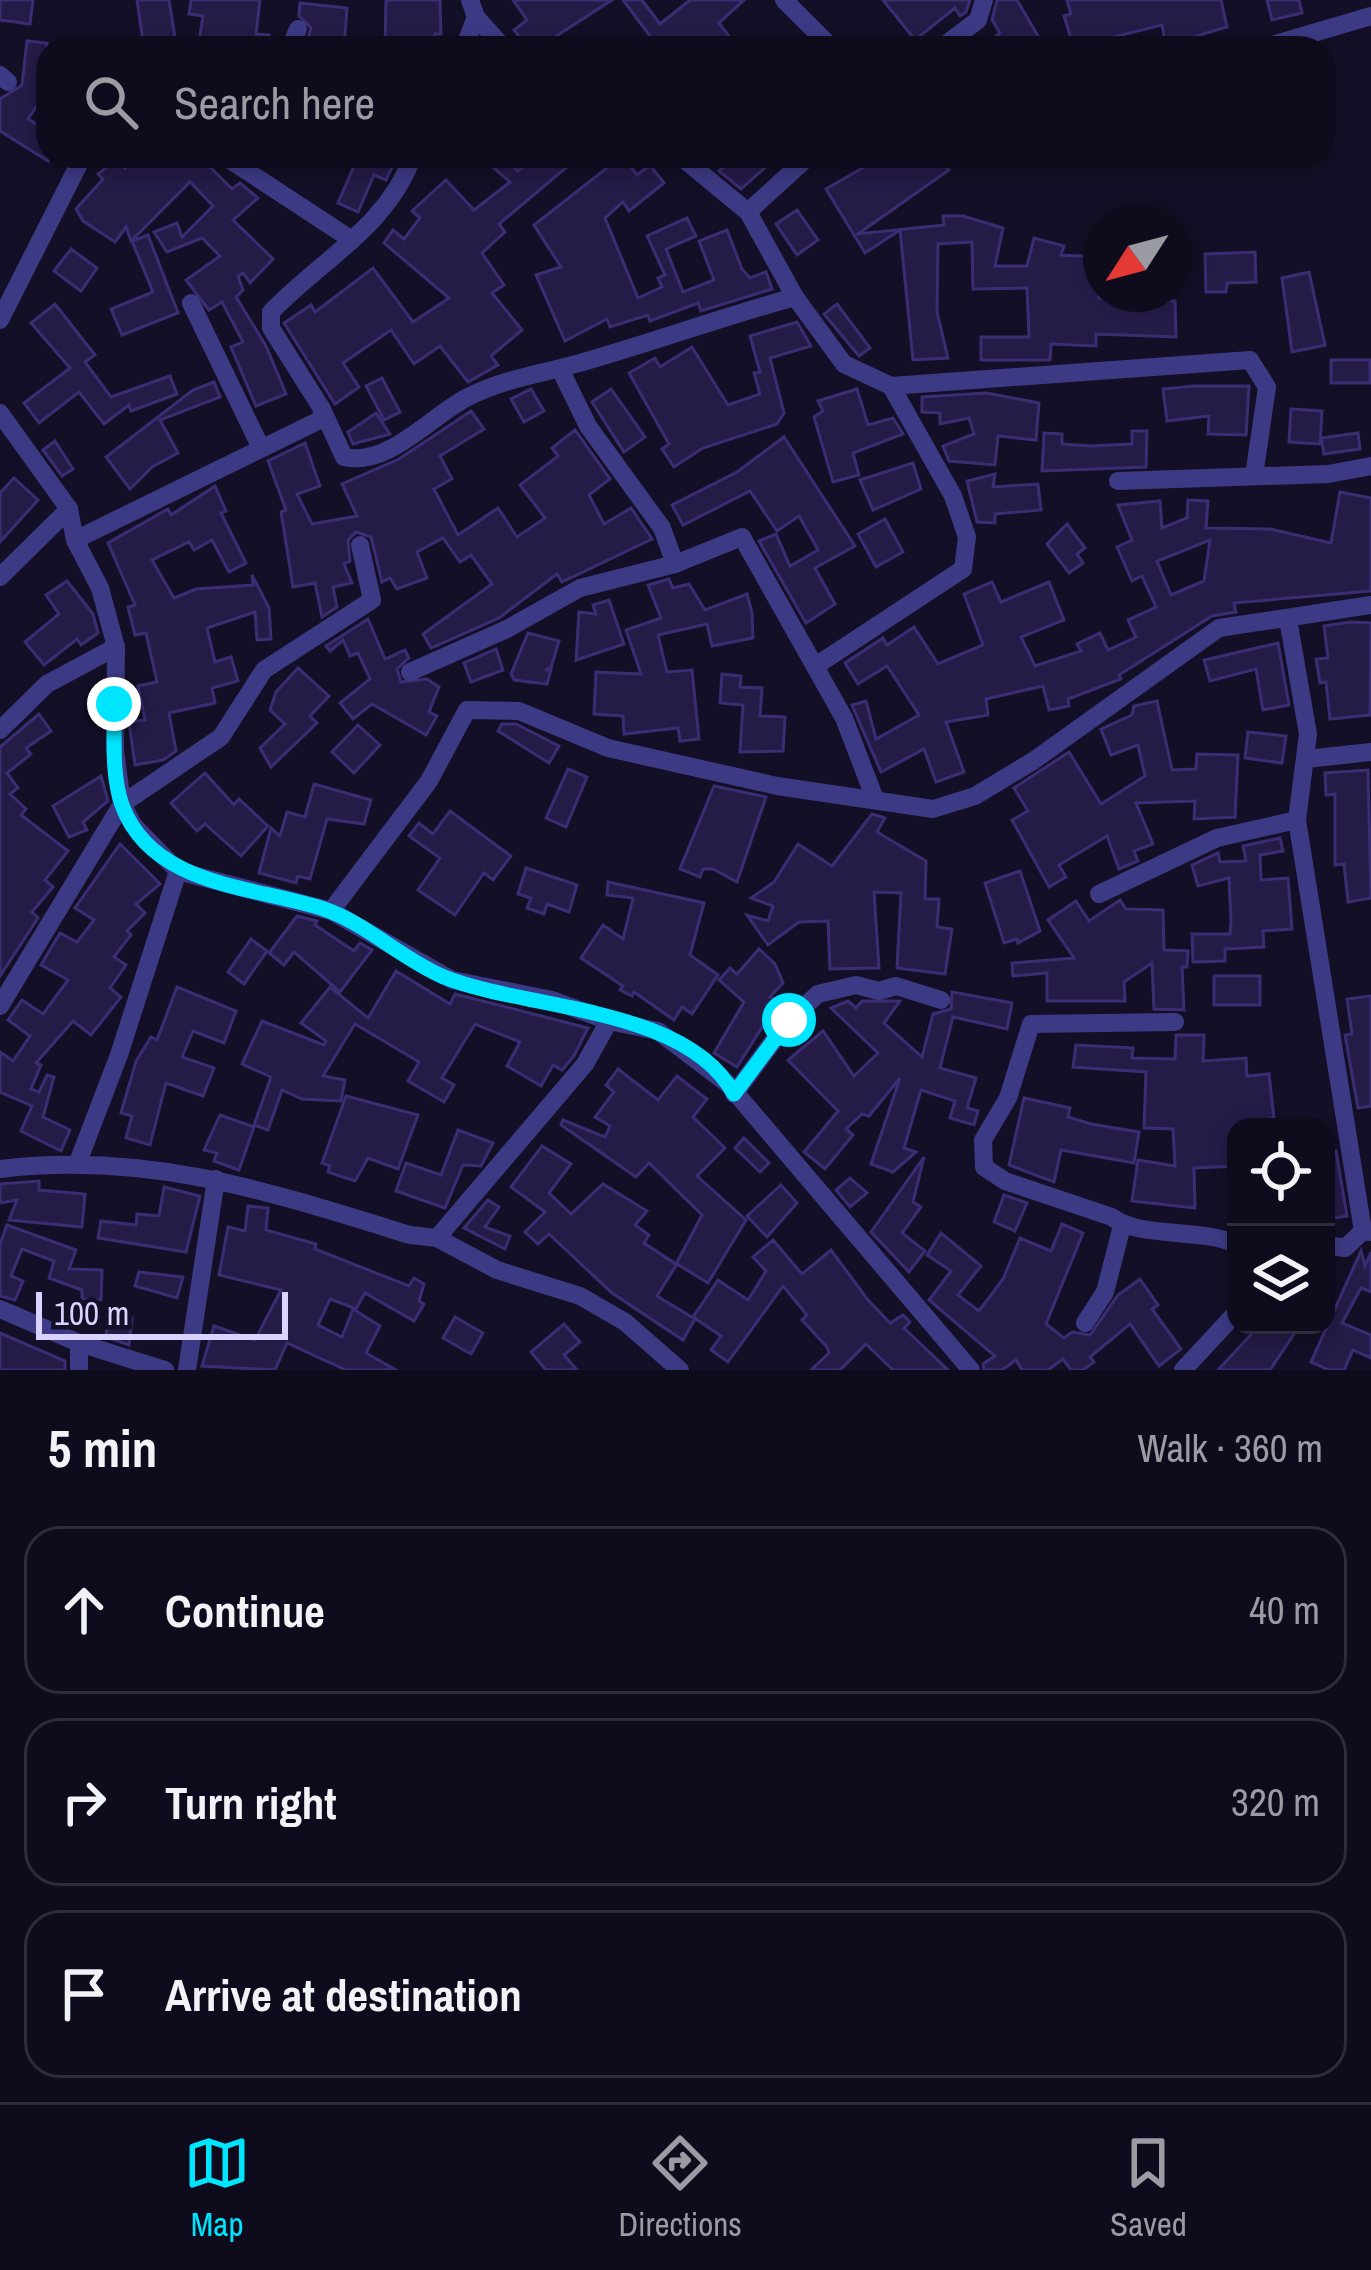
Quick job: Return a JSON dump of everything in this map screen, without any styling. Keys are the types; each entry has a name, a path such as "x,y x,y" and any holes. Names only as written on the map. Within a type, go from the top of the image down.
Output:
{"street":[{"path":"784,0 820,36"},
{"path":"956,36 978,20 984,0"},
{"path":"473,8 495,36"},
{"path":"1303,36 1371,16"},
{"path":"295,36 298,29"},
{"path":"0,320 77,168"},
{"path":"253,168 352,240"},
{"path":"409,168 401,189 271,312 271,328 322,410 344,458 358,460 414,435 464,399 517,376 560,369 796,297"},
{"path":"695,168 748,212 796,297 844,364 891,386 1250,360 1267,387 1254,476"},
{"path":"748,212 796,168"},
{"path":"191,303 260,448"},
{"path":"560,369 588,426 662,528 675,564"},
{"path":"817,665 964,569 967,537 953,496 891,386"},
{"path":"75,540 315,424 322,410"},
{"path":"0,413 69,509 75,540 100,588 116,647 115,750 122,804 133,825 178,871 331,911 452,980 552,1000 609,1021 658,1030 684,1046 734,1094 971,1370"},
{"path":"1118,481 1328,474 1371,466"},
{"path":"0,577 69,509"},
{"path":"410,672 507,629 580,588 675,564 742,537 817,665 875,799"},
{"path":"0,1006 122,804 221,737 264,670 372,600 360,545"},
{"path":"331,911 429,781 467,710 519,711 608,748 777,786 933,808 975,796 1080,730 1219,628 1371,605"},
{"path":"1288,620 1308,734 1297,820 1367,1231 1345,1248 1335,1246"},
{"path":"0,730 47,684 116,647"},
{"path":"1306,759 1371,752"},
{"path":"1100,894 1217,838 1297,820"},
{"path":"78,1162 119,1054 178,871"},
{"path":"734,1094 789,1020 818,994 856,985 879,991 896,986 941,1000"},
{"path":"437,1238 585,1064 609,1021"},
{"path":"1175,1022 1031,1024 1008,1098 983,1141 984,1167 1005,1181 1122,1226 1194,1231 1227,1241"},
{"path":"0,1169 78,1162 131,1164 217,1179 410,1235 437,1238 476,1261 580,1296 625,1322 680,1370"},
{"path":"188,1370 217,1179"},
{"path":"1085,1323 1105,1292 1122,1226"},
{"path":"0,1309 79,1343 165,1370"},
{"path":"1183,1370 1227,1323"},
{"path":"79,1343 79,1370"}],"building":[{"path":"0,0 33,0 30,24 0,20"},
{"path":"137,0 169,0 175,36 142,36"},
{"path":"191,0 260,0 256,34 269,36 200,36 203,16 189,14"},
{"path":"386,0 440,0 441,34 385,36"},
{"path":"513,0 612,0 556,36 519,36 514,30 527,20"},
{"path":"623,0 642,0 660,24 690,0 744,0 719,23 729,36 650,36"},
{"path":"883,0 970,0 960,16 955,8 920,36 912,36"},
{"path":"997,0 1017,0 1038,36 996,36 1000,33 992,20"},
{"path":"1067,0 1221,0 1227,27 1196,36 1164,36 1162,25 1117,36 1070,36 1064,16 1071,14"},
{"path":"1267,0 1299,0 1302,13 1272,20"},
{"path":"300,3 347,8 345,36 309,36 311,28 299,16"},
{"path":"27,41 36,42 36,107 28,119 36,124 36,154 0,131 0,99 22,85"},
{"path":"106,168 211,168 232,189 240,183 258,198 233,220 273,259 250,283 243,273 238,276 243,290 236,297 266,346 286,394 256,406 231,347 243,342 222,302 209,310 186,280 220,256 202,238 167,252 154,232 177,223 182,237 213,206 190,182 131,241 126,227 115,242 83,221 76,209 103,179 98,174"},
{"path":"353,168 392,168 386,180 374,175 358,212 338,203"},
{"path":"494,168 566,168 499,224 505,232 482,253 504,285 492,293 522,330 491,356 498,365 468,382 440,346 414,364 391,330 343,363 359,387 335,404 284,323 311,305 315,312 373,268 413,322 449,298 384,243 393,230 404,239 420,218 412,211 446,180 474,210 510,182"},
{"path":"607,168 631,168 637,175 652,168 664,183 629,211 623,202 605,218 638,298 662,287 658,278 665,275 647,236 687,218 696,236 666,249 683,292 714,280 699,241 727,230 742,269 750,278 766,272 772,289 701,311 698,303 650,321 648,315 610,327 607,319 565,341 536,275 561,267 534,225"},
{"path":"723,168 765,168 741,189 719,171"},
{"path":"862,168 947,168 858,234 944,225 943,216 963,216 1003,228 995,266 1027,266 1034,238 1064,246 1061,255 1083,256 1083,312 1175,312 1176,337 1096,334 1096,346 1051,344 1050,360 981,360 981,337 1029,337 1027,288 973,289 972,242 938,244 937,312 948,358 913,360 900,230 865,253 826,189"},
{"path":"797,210 818,240 797,255 776,224"},
{"path":"148,235 178,313 122,335 111,309 153,292 132,241"},
{"path":"71,249 97,268 81,291 54,271"},
{"path":"1255,252 1256,282 1227,283 1226,292 1206,292 1205,254"},
{"path":"1309,272 1325,345 1292,352 1282,278"},
{"path":"55,304 95,355 85,362 111,397 170,376 177,394 131,411 129,405 104,424 79,392 39,423 24,403 70,368 31,323"},
{"path":"837,304 870,348 859,356 824,314"},
{"path":"797,322 811,346 770,358 784,413 777,424 703,448 674,467 662,449 669,444 629,373 655,358 660,367 692,347 728,405 760,394 754,373 760,372 750,336"},
{"path":"1331,360 1370,360 1370,383 1331,383"},
{"path":"382,378 400,412 384,420 366,386"},
{"path":"214,382 220,397 160,420 178,453 152,467 130,489 106,457 193,390"},
{"path":"1249,386 1246,435 1208,434 1209,416 1167,421 1163,389"},
{"path":"531,389 544,411 524,422 511,399"},
{"path":"611,389 645,437 624,452 592,402"},
{"path":"857,389 868,425 893,418 903,434 853,453 859,475 833,482 814,417 823,411 818,401"},
{"path":"987,393 1039,403 1036,440 998,436 995,465 949,461 943,446 974,434 969,418 940,424 940,413 922,412 922,397"},
{"path":"1291,409 1322,411 1320,444 1289,442"},
{"path":"471,411 484,429 440,456 452,479 434,489 458,535 498,508 517,537 545,518 520,485 558,456 552,448 575,430 610,479 589,495 604,524 631,508 652,539 562,582 557,574 499,618 431,648 423,634 492,584 471,555 460,562 443,538 417,552 427,578 397,589 390,578 382,582 371,537 356,532 348,540 350,561 344,564 352,583 333,587 337,607 322,617 315,583 293,587 281,512 286,510 268,461 305,443 320,486 297,494 312,524 357,516 342,484 399,459"},
{"path":"376,413 390,434 353,444 348,432"},
{"path":"1132,431 1147,431 1146,467 1042,471 1044,433 1062,434 1062,444 1090,446 1132,444"},
{"path":"1358,433 1360,449 1324,454 1321,438"},
{"path":"784,437 855,546 815,568 835,604 806,623 759,541 776,534 790,566 818,550 799,516 777,531 750,491 683,525 672,505 737,472"},
{"path":"55,441 73,469 62,476 43,450"},
{"path":"913,463 921,489 873,510 860,480"},
{"path":"995,474 993,487 1038,484 1041,510 995,514 995,523 977,522 967,481"},
{"path":"14,478 38,500 0,542 0,493"},
{"path":"215,486 226,511 221,513 246,563 229,572 212,540 194,550 189,542 152,560 174,598 196,589 253,585 252,575 269,608 271,639 257,640 255,612 207,628 215,662 231,657 238,681 212,688 215,703 169,713 176,751 163,760 135,765 129,722 145,720 138,686 157,682 146,633 135,635 128,607 135,605 108,543 168,509 171,515"},
{"path":"1340,492 1371,498 1371,591 1234,603 1236,612 1212,616 1119,675 1121,679 1068,699 1069,706 1049,710 1043,686 986,699 988,715 946,722 964,772 936,782 924,749 881,772 852,705 866,701 876,739 919,715 887,666 858,684 845,663 883,638 887,645 914,627 938,664 983,645 964,594 992,582 1001,602 1049,582 1064,620 1021,637 1035,666 1081,651 1077,644 1100,633 1108,650 1136,637 1128,620 1156,607 1142,576 1132,581 1117,547 1132,540 1118,505 1160,501 1162,528 1187,518 1188,500 1208,501 1206,528 1270,529 1331,543","holes":["1210,540 1204,581 1171,595 1157,561"]},
{"path":"885,519 903,552 876,567 858,534"},
{"path":"1067,524 1085,548 1077,554 1083,563 1069,573 1047,544"},
{"path":"669,579 673,588 689,584 705,610 747,594 752,613 753,638 712,646 707,624 658,635 667,672 692,670 699,739 680,741 678,728 624,734 623,716 594,714 596,672 641,674 626,630 661,618 648,585"},
{"path":"67,581 93,614 98,633 81,645 77,639 44,665 25,642 59,614 46,595"},
{"path":"609,600 624,644 576,660 579,612 596,614 593,605"},
{"path":"368,619 385,659 405,650 409,658 397,669 401,682 427,679 439,687 429,712 437,716 426,735 372,704 353,719 340,703 370,679 358,653 350,656 343,640 330,651 326,646"},
{"path":"1371,623 1370,715 1330,719 1326,682 1320,683 1316,659 1328,658 1324,626"},
{"path":"528,633 559,641 551,668 545,670 551,670 547,684 514,680 511,674"},
{"path":"1278,643 1289,705 1263,710 1256,669 1210,681 1204,660"},
{"path":"496,649 503,670 471,682 464,663"},
{"path":"298,668 329,696 310,716 317,723 271,767 260,748 285,724 270,710 276,692"},
{"path":"722,674 741,676 740,687 762,688 760,716 785,717 783,751 740,752 743,705 720,703"},
{"path":"1157,701 1172,770 1196,769 1197,754 1238,755 1235,817 1194,819 1195,801 1136,803 1153,844 1134,851 1138,861 1119,869 1107,836 1059,865 1066,877 1049,887 1012,820 1028,811 1014,788 1069,752 1101,804 1145,776 1138,745 1111,755 1101,729 1132,715 1134,706"},
{"path":"39,714 51,731 26,748 31,754 7,773 18,788 10,794 26,809 21,815 68,851 45,880 53,887 32,912 38,918 0,976 0,747"},
{"path":"502,724 516,724 559,746 549,763 498,731"},
{"path":"358,725 380,745 354,773 332,752"},
{"path":"1248,732 1286,736 1282,763 1245,758"},
{"path":"568,769 587,777 566,827 546,818"},
{"path":"1368,770 1371,898 1348,902 1344,864 1335,865 1335,794 1326,795 1325,773"},
{"path":"205,773 234,805 239,799 268,826 241,856 205,824 197,831 171,803"},
{"path":"101,776 108,801 83,822 87,830 69,837 53,806"},
{"path":"314,784 371,800 364,824 327,819 310,879 298,876 296,883 259,873 271,828 280,836 287,812 305,817"},
{"path":"714,786 766,797 737,882 713,869 703,869 700,877 680,869"},
{"path":"450,811 511,856 493,880 484,873 455,915 418,890 440,858 409,836 419,823 433,834"},
{"path":"872,814 885,818 877,832 926,861 925,899 939,899 937,927 952,929 945,974 897,968 901,893 874,892 879,968 830,969 828,921 799,922 768,945 747,915 768,921 773,906 751,898 774,882 798,844 832,866"},
{"path":"1280,838 1283,851 1260,855 1261,880 1288,878 1292,929 1263,931 1264,947 1225,949 1225,961 1193,962 1192,934 1230,934 1231,921 1229,878 1198,886 1192,865 1218,853 1220,862 1246,861 1243,846"},
{"path":"120,844 160,884 136,904 145,913 127,931 131,935 114,957 126,965 110,988 121,997 91,1035 73,1021 36,1063 41,1065 31,1089 39,1092 47,1075 54,1077 43,1117 70,1130 61,1151 21,1131 32,1106 0,1092 0,1052 13,1061 30,1036 8,1020 22,1000 43,1014 68,980 41,965 60,933 77,942 94,920 75,908"},
{"path":"526,868 577,885 569,912 547,904 544,914 527,908 531,898 518,894"},
{"path":"1020,871 1040,931 1018,943 1017,939 1004,943 985,883"},
{"path":"608,882 704,903 690,955 718,975 692,1014 682,1007 674,1020 634,992 632,996 620,990 623,986 581,958 603,925 623,939 633,898 607,895"},
{"path":"1120,900 1126,909 1163,910 1164,950 1188,951 1187,967 1182,967 1184,1010 1154,1009 1152,963 1124,982 1125,1001 1047,1001 1047,973 1013,976 1012,963 1074,958 1048,920 1076,901 1089,921"},
{"path":"297,916 317,921 315,925 354,951 360,943 372,950 340,992 294,952 284,965 269,953"},
{"path":"251,939 267,951 244,984 228,972"},
{"path":"759,949 775,964 783,983 770,997 778,1002 737,1067 714,1053 744,1002 719,980 730,968 737,974"},
{"path":"396,971 450,1004 455,994 588,1028 574,1056 562,1070 553,1065 541,1086 507,1066 520,1042 475,1024 442,1078 454,1085 444,1102 408,1081 419,1062 355,1024 323,1076 345,1080 341,1101 302,1099 282,1090 268,1130 254,1125 271,1077 242,1064 262,1021 324,1045 326,1041 301,1023 330,987 368,1018"},
{"path":"1214,976 1260,976 1260,1005 1214,1005"},
{"path":"177,987 236,1011 224,1043 193,1031 182,1057 214,1068 203,1096 166,1083 150,1145 126,1138 132,1116 121,1113 136,1061 151,1037 157,1040"},
{"path":"952,992 1012,1003 1007,1029 953,1017 940,1068 976,1078 967,1108 978,1111 974,1125 950,1118 955,1101 921,1090 904,1148 916,1152 893,1172 871,1164 900,1078 869,1116 862,1114 846,1129 853,1135 825,1169 804,1152 838,1111 788,1060 823,1031 854,1076 878,1053 831,1008 848,1001 856,1008 862,1001 900,1001 884,1023 922,1057 933,1014 951,1009"},
{"path":"1371,996 1371,1106 1358,1108 1345,1035 1352,1034 1347,999"},
{"path":"1176,1035 1204,1035 1203,1061 1246,1058 1247,1076 1269,1074 1274,1118 1227,1118 1227,1166 1194,1168 1195,1208 1132,1201 1138,1160 1175,1166 1173,1129 1144,1128 1146,1072 1073,1067 1076,1045 1133,1048 1132,1058 1175,1059"},
{"path":"618,1069 658,1100 677,1076 707,1099 693,1117 725,1148 697,1176 746,1220 708,1283 677,1264 657,1296 695,1319 683,1340 612,1293 549,1234 538,1244 525,1232 545,1212 511,1187 542,1146 571,1164 549,1193 571,1214 603,1184 647,1211 635,1225 649,1235 644,1243 676,1264 702,1215 649,1163 636,1177 561,1125 563,1120 605,1137 610,1126 595,1117 614,1092 606,1085"},
{"path":"346,1096 418,1115 398,1169 368,1158 355,1181 328,1172 330,1166 322,1163"},
{"path":"1024,1098 1070,1108 1068,1117 1091,1124 1139,1132 1134,1163 1061,1150 1054,1182 1009,1165"},
{"path":"220,1115 254,1127 239,1170 214,1161 217,1153 204,1150"},
{"path":"458,1130 493,1143 481,1166 463,1165 445,1208 396,1191 406,1163 441,1175"},
{"path":"744,1138 769,1163 760,1172 735,1148"},
{"path":"1335,1151 1347,1216 1335,1218"},
{"path":"924,1157 913,1202 921,1207 902,1233 925,1251 909,1272 871,1232"},
{"path":"850,1178 867,1193 850,1207 836,1190"},
{"path":"39,1181 39,1190 85,1194 82,1227 9,1220 17,1200 0,1203 0,1184"},
{"path":"781,1185 797,1203 767,1237 747,1216"},
{"path":"164,1187 200,1196 186,1252 98,1238 101,1221 136,1225 137,1214 159,1216"},
{"path":"1004,1195 1027,1203 1015,1231 994,1222"},
{"path":"488,1200 499,1207 485,1227 510,1236 505,1249 464,1228"},
{"path":"248,1206 268,1208 266,1230 316,1244 315,1249 409,1286 414,1278 424,1284 419,1301 424,1304 414,1321 365,1293 356,1309 330,1299 318,1325 342,1337 353,1309 380,1326 366,1353 396,1370 346,1370 287,1343 275,1370 202,1366 214,1326 255,1340 281,1290 219,1275 228,1227 245,1231"},
{"path":"1062,1224 1083,1233 1046,1324 1064,1338 1072,1332 1090,1335 1118,1295 1140,1279 1158,1305 1152,1309 1181,1349 1159,1366 1130,1324 1090,1357 1094,1362 1083,1370 1071,1370 1063,1359 1048,1370 1022,1370 1016,1360 1002,1370 984,1370 983,1364 995,1356 929,1300 951,1271 927,1255 941,1233 981,1266 958,1295 979,1311 1003,1279 1020,1238 1051,1251"},
{"path":"7,1225 76,1250 69,1269 102,1270 101,1300 82,1299 82,1290 49,1278 54,1261 22,1249 11,1276 23,1281 15,1300 0,1296 0,1244"},
{"path":"773,1240 802,1274 831,1250 890,1323 903,1315 910,1322 904,1328 948,1370 893,1370 866,1344 840,1370 811,1370 829,1353 827,1347 802,1320 807,1315 783,1286 728,1362 711,1350 721,1336 693,1317 718,1280 748,1300 766,1271 753,1257"},
{"path":"1361,1251 1365,1266 1371,1252 1371,1292 1361,1288 1342,1323 1371,1335 1371,1358 1353,1350 1344,1370 1311,1362 1324,1334 1335,1334 1335,1309"},
{"path":"139,1272 183,1277 177,1298 135,1286"},
{"path":"108,1316 132,1318 129,1345 106,1337"},
{"path":"455,1317 483,1333 471,1354 443,1338"},
{"path":"564,1324 580,1342 564,1355 577,1370 546,1370 531,1352"},
{"path":"0,1333 65,1361 65,1370 0,1370"},
{"path":"1252,1334 1294,1334 1270,1370 1218,1370"}],"route":[{"path":"114,704 122,804 133,825 178,871 331,911 452,980 552,1000 609,1021 658,1030 684,1046 734,1094 789,1020"}]}
